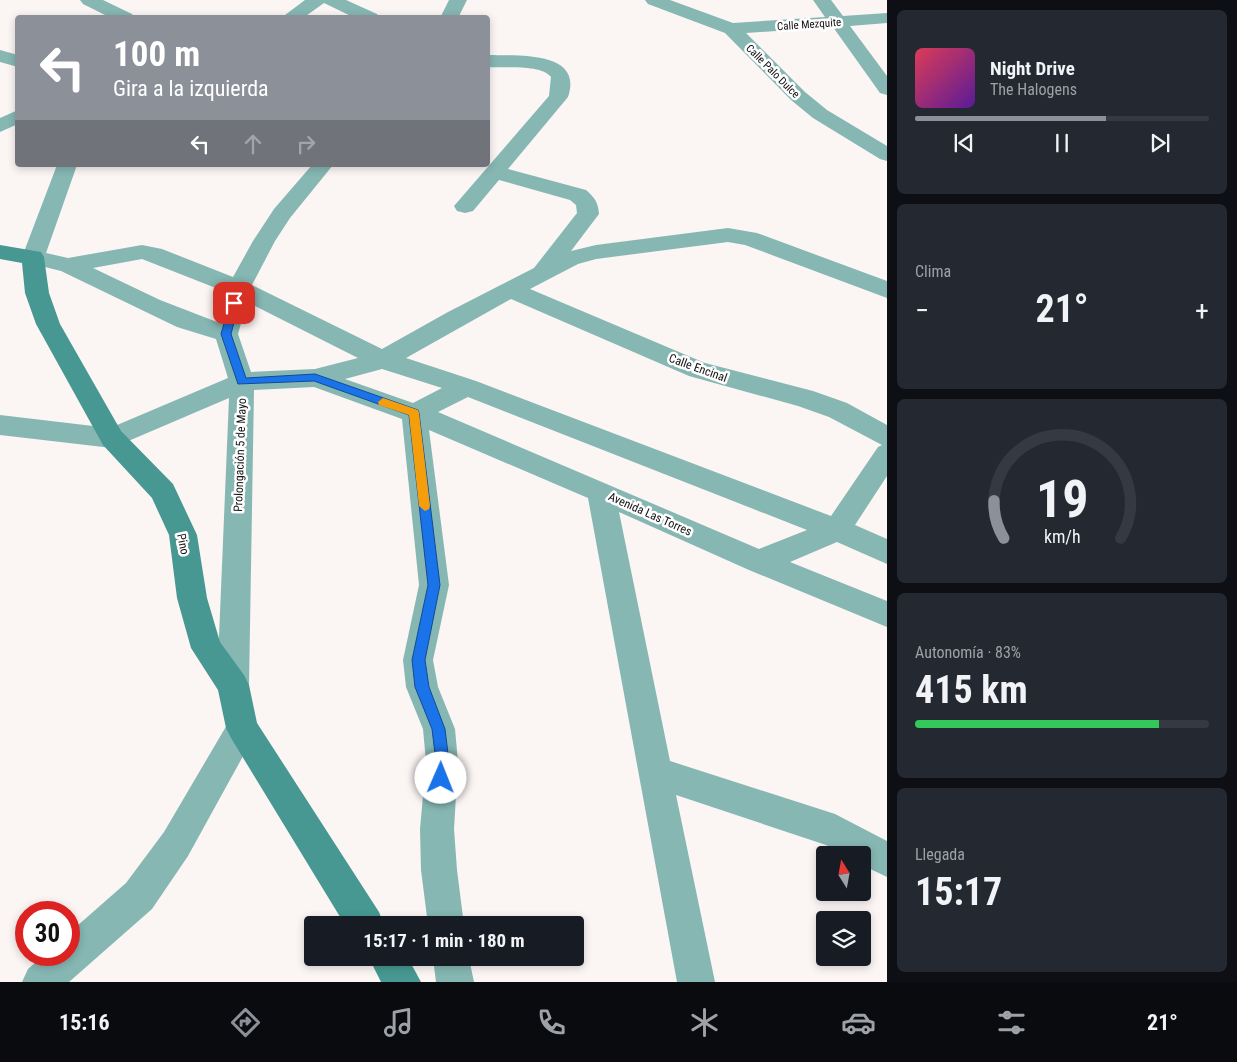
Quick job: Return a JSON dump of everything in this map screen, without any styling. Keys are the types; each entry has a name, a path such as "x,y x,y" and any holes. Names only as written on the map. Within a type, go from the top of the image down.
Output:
{"street":[{"path":"294,15 317,0"},
{"path":"331,0 364,15"},
{"path":"450,15 458,0"},
{"name":"Calle Palo Dulce","path":"654,0 731,29 798,96 820,114 887,155"},
{"path":"822,0 887,89"},
{"path":"84,15 92,2 120,15"},
{"name":"Calle Mezquite","path":"731,29 887,18"},
{"path":"0,56 15,60"},
{"path":"465,206 558,97 562,87 561,77 556,70 543,65 490,62"},
{"path":"0,126 15,118"},
{"name":"Pino","path":"66,167 32,257 37,293 48,324 112,438 163,492 183,535 192,598 206,648 233,685 242,728 360,916"},
{"path":"0,252 68,265 186,321 226,334 239,288 264,241 282,214 321,167"},
{"path":"494,172 578,194 587,203 588,214 540,276"},
{"path":"0,425 112,438 242,382 315,378 383,360 570,259 596,252 728,235 749,238 887,290"},
{"path":"68,265 142,252 148,253 239,288 383,360 467,387 837,530 887,552"},
{"name":"Calle Encinal","path":"511,290 698,370 804,398 829,407 887,437"},
{"name":"Prolongación 5 de Mayo","path":"226,334 242,382 233,685"},
{"name":"Avenida Las Torres","path":"315,378 414,413 601,492 758,562 887,614"},
{"path":"445,916 439,870 437,828 442,762 439,729 422,687 418,660 434,585 414,413 467,387"},
{"path":"758,562 837,530 887,454"},
{"path":"601,492 696,982"},
{"path":"42,982 138,896 176,844 242,728"},
{"path":"655,772 834,831 887,860"},
{"path":"392,966 402,982"},
{"path":"452,966 454,982"}],"slow traffic":[{"path":"383,402 414,413 425,506"}],"route":[{"path":"234,303 226,334 242,382 315,378 414,413 434,585 418,660 422,687 439,729 442,762 441,778"}]}
